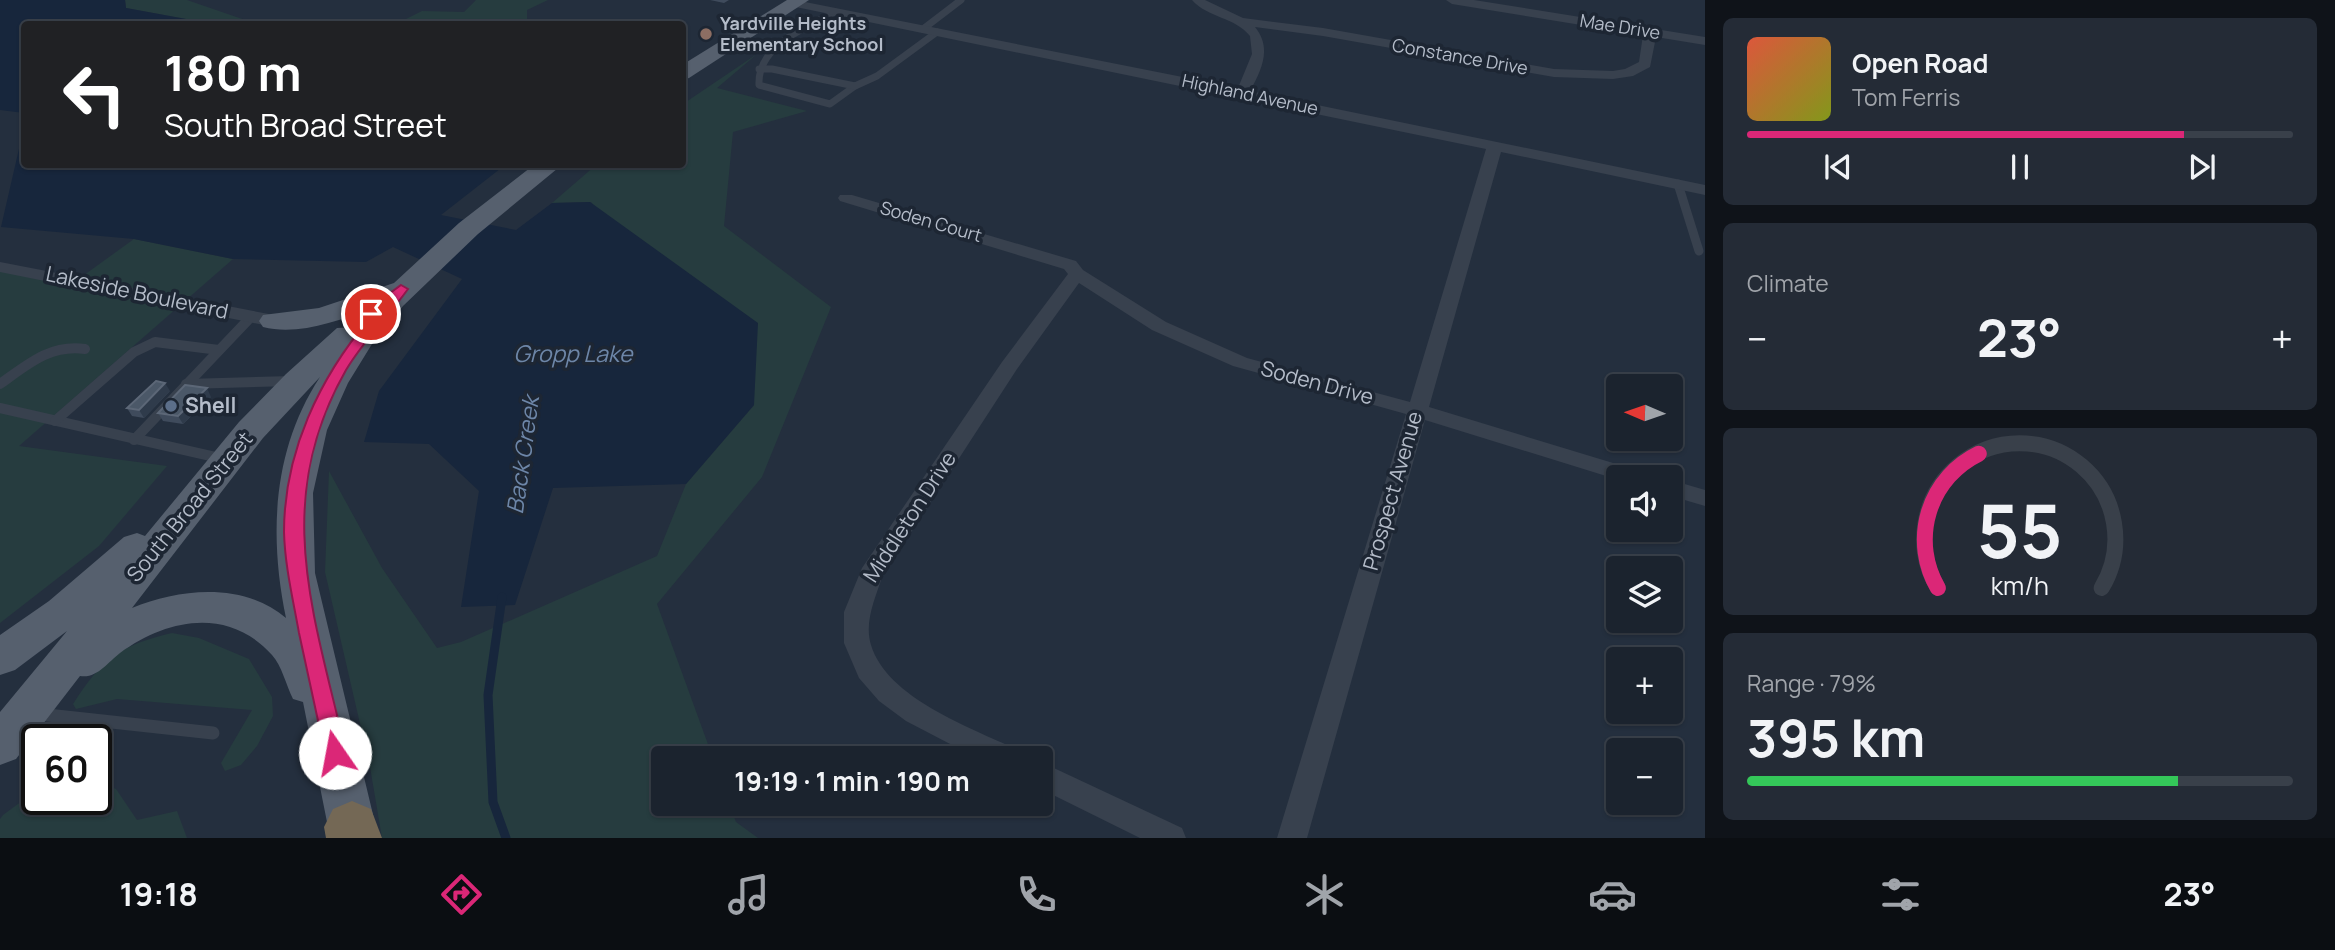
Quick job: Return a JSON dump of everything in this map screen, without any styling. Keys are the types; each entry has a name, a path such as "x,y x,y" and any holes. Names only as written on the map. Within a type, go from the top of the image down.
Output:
{"main road":[{"path":"686,72 798,2"},
{"name":"South Broad Street","path":"13,729 251,430 304,375 405,285 546,168"},
{"path":"262,319 323,316 405,285"},
{"name":"South Broad Street","path":"353,834 296,573 293,531 297,483 318,410 339,370 359,340 405,285"},
{"path":"262,319 301,331 309,349 304,375"},
{"path":"0,658 64,612 119,564 251,430"},
{"path":"13,729 106,641 134,624 170,611 189,607 213,607 243,613 268,626 287,644 330,729"}],"street":[{"name":"Constance Drive","path":"1198,0 1212,11 1240,21 1586,76 1614,75 1639,69 1648,58 1650,32"},
{"name":"Mae Drive","path":"1452,0 1705,41"},
{"name":"Highland Avenue","path":"798,2 835,12 1242,93 1705,190"},
{"path":"1240,21 1251,32 1260,50 1259,60 1242,93"},
{"name":"Prospect Avenue","path":"1292,838 1495,145"},
{"name":"Soden Court","path":"846,198 1015,247"},
{"name":"Soden Drive","path":"1015,247 1070,265 1077,274 1158,326 1240,362 1416,410 1606,468"},
{"name":"Lakeside Boulevard","path":"0,267 262,319"},
{"name":"Middleton Drive","path":"982,746 911,711 888,694 871,675 859,650 855,620 859,596 1009,366 1077,274"},
{"path":"1683,492 1705,498"},
{"path":"1053,781 1171,838"}],"lane":[{"path":"945,0 958,2"},
{"path":"835,12 769,51 759,69 759,85 830,104 855,86 877,76 958,2"},
{"path":"759,69 772,69 855,86"},
{"path":"1678,184 1699,251"},
{"path":"134,440 219,350 262,319"},
{"path":"55,422 134,352 155,342 219,350"},
{"path":"0,384 55,348 70,345 85,349"},
{"path":"186,384 304,375"},
{"path":"0,408 224,459"},
{"path":"13,729 213,733"}],"green space":[{"path":"125,0 187,0 248,21 197,21 126,8"},
{"path":"476,0 548,0 527,10 527,21 402,21 422,11 464,12"},
{"path":"757,54 717,88 807,111 733,132 724,226 831,307 762,477 657,604 709,746 651,746 651,816 734,816 736,822 758,838 382,838 370,767 325,572 329,471 382,568 437,648 461,642 657,556 686,484 754,405 591,202 552,203 593,168 686,168 686,102"},
{"path":"134,239 233,259 19,446 167,466 99,546 0,623 0,263 80,278"},
{"path":"172,633 199,638 249,659 272,697 273,716 257,746 241,765 225,771 221,763 252,710 117,699 76,709 73,704 93,676 114,656 139,643"},
{"path":"112,787 137,820 177,811 187,838 0,838 0,819 21,802 21,815 112,815"}],"water":[{"path":"0,0 125,0 126,8 197,21 21,21 21,113 0,110"},
{"name":"Gropp Lake","path":"21,140 21,168 501,168 441,215 516,230 552,203 590,202 758,323 754,405 686,484 553,488 515,605 461,607 479,491 429,444 364,442 379,391 462,279 393,247 366,262 233,259 134,239 1,227"}],"building":[{"path":"156,381 165,383 139,410 127,408"},
{"path":"185,385 207,388 178,416 158,413"}],"waterway":[{"name":"Back Creek","path":"502,597 488,695 493,802 506,838"}],"place":[{"name":"Yardville Heights Elementary School","path":"706,34"},
{"name":"Shell","path":"171,406"}],"route":[{"path":"335,753 296,573 293,531 297,483 318,410 359,340 401,289 371,314"}]}
